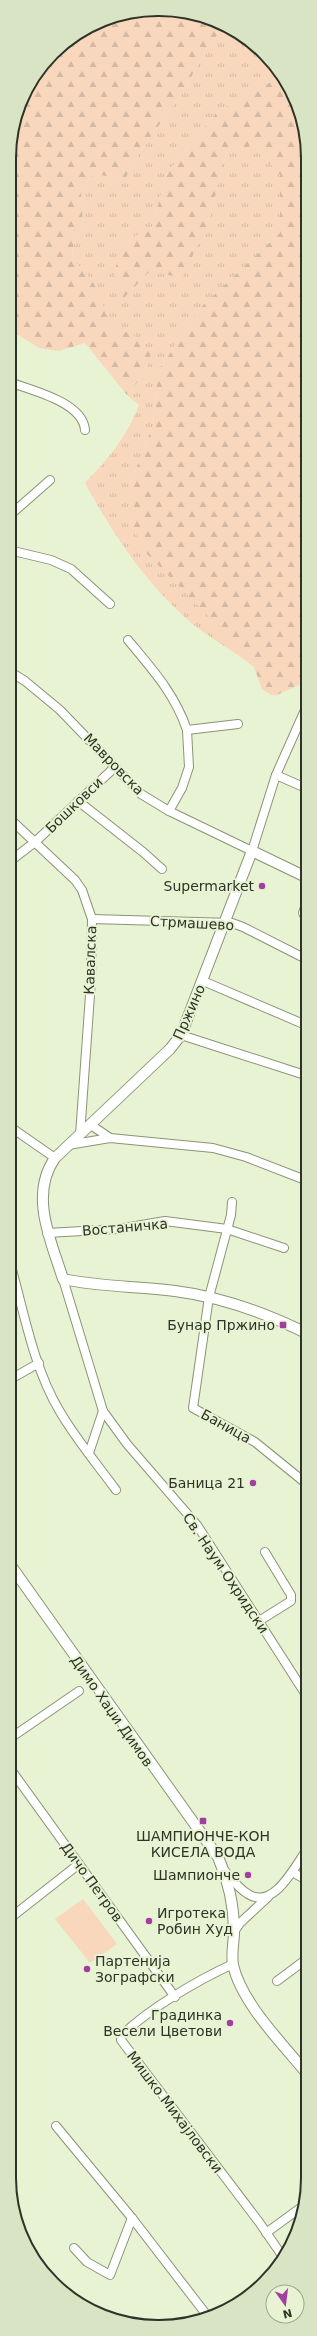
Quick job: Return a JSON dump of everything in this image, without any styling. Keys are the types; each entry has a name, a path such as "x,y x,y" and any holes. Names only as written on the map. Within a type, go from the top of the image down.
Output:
{"street":[{"path":"16,385 68,404 85,424 85,430"},
{"path":"16,510 50,480"},
{"path":"16,552 51,560 71,569 110,604"},
{"path":"128,640 160,677 172,695 187,730 189,767 182,788 169,811"},
{"name":"Мавровска","path":"16,675 60,710 114,768 141,794 169,811 252,851"},
{"name":"Пржино","path":"63,1279 47,1233 43,1186 47,1170 55,1158 170,1049 181,1035 252,851 276,775 301,719"},
{"path":"187,730 238,724"},
{"name":"Бошковси","path":"16,857 35,842 114,768"},
{"path":"276,775 301,786"},
{"path":"78,801 143,852 162,869"},
{"name":"Кавалска","path":"16,824 75,880 82,890 92,919 91,981 80,1135"},
{"path":"252,851 301,875"},
{"name":"Стрмашево","path":"92,919 225,923 243,927 301,956"},
{"path":"203,981 301,1023"},
{"path":"181,1035 301,1074"},
{"path":"91,1125 110,1138"},
{"path":"16,1131 55,1158"},
{"path":"68,1145 110,1138 214,1148 246,1157 301,1178"},
{"path":"210,1297 231,1215 232,1202"},
{"name":"Востаничка","path":"47,1233 118,1229 165,1221 227,1229 284,1248"},
{"path":"63,1279 102,1285 175,1291 210,1297 253,1309 301,1331"},
{"name":"Св. Наум Охридски","path":"63,1279 103,1411 126,1444 197,1525 301,1687"},
{"path":"16,1283 39,1363 58,1409 116,1490"},
{"name":"Баница","path":"210,1297 193,1408 255,1442 301,1479"},
{"path":"16,1376 39,1363"},
{"path":"89,1453 103,1411"},
{"path":"259,1622 291,1601 291,1595 265,1552"},
{"name":"Димо Хаџи Димов","path":"16,1573 218,1858 224,1870 232,1908 234,1932 233,1964"},
{"path":"16,1735 79,1691"},
{"name":"Дичо Петров","path":"16,1777 175,1997"},
{"path":"234,1932 240,1923 294,1873 301,1860"},
{"path":"16,1914 79,1864"},
{"path":"224,1870 248,1894 256,1897 268,1897"},
{"path":"294,1873 301,1877"},
{"path":"277,1981 301,1963"},
{"path":"233,1964 239,1980 253,2005 301,2066"},
{"name":"Мишко Михајловски","path":"233,1964 175,1997 125,2031 121,2038 122,2044 280,2252"},
{"path":"56,2126 132,2218 204,2312"},
{"path":"266,2233 297,2211"},
{"path":"74,2248 87,2262 110,2276 132,2218"}],"green space":[{"path":"149,16 168,16 195,21 222,31 211,41 184,90 140,152 125,179 93,174 81,189 83,225 74,239 72,257 94,284 116,335 130,331 151,352 147,370 127,395 85,343 59,351 39,348 16,333 16,149 21,122 35,87 51,65 72,45 95,31 122,21"},
{"path":"222,31 230,35 252,51 277,79 217,112 167,173 151,230 119,243 122,300 150,271 209,221 226,154 254,145 280,175 280,233 201,307 158,371 153,425 132,479 254,667 199,629 181,614 149,580 121,543 85,483 102,465 123,438 139,405 127,395 147,370 116,335 72,258 74,239 83,225 81,189 93,174 125,179 140,152 184,90 211,41"},
{"path":"277,79 290,104 296,122 301,149 301,684 277,695 271,695 262,689 254,667 241,649 146,553 129,521 132,479 153,425 158,371 201,307 280,233 280,175 254,145 226,154 209,221 182,278 150,271 122,300 115,275 119,243 151,230 167,173 217,112"},
{"path":"83,1899 117,1944 90,1963 55,1919"}],"place":[{"name":"Supermarket","path":"262,886"},
{"name":"Бунар Пржино","path":"283,1325"},
{"name":"Баница 21","path":"253,1483"},
{"name":"ШАМПИОНЧЕ-КОН КИСЕЛА ВОДА","path":"203,1821"},
{"name":"Шампионче","path":"248,1875"},
{"name":"Игротека Робин Худ","path":"149,1921"},
{"name":"Партенија Зографски","path":"87,1969"},
{"name":"Градинка Весели Цветови","path":"230,2023"}]}
